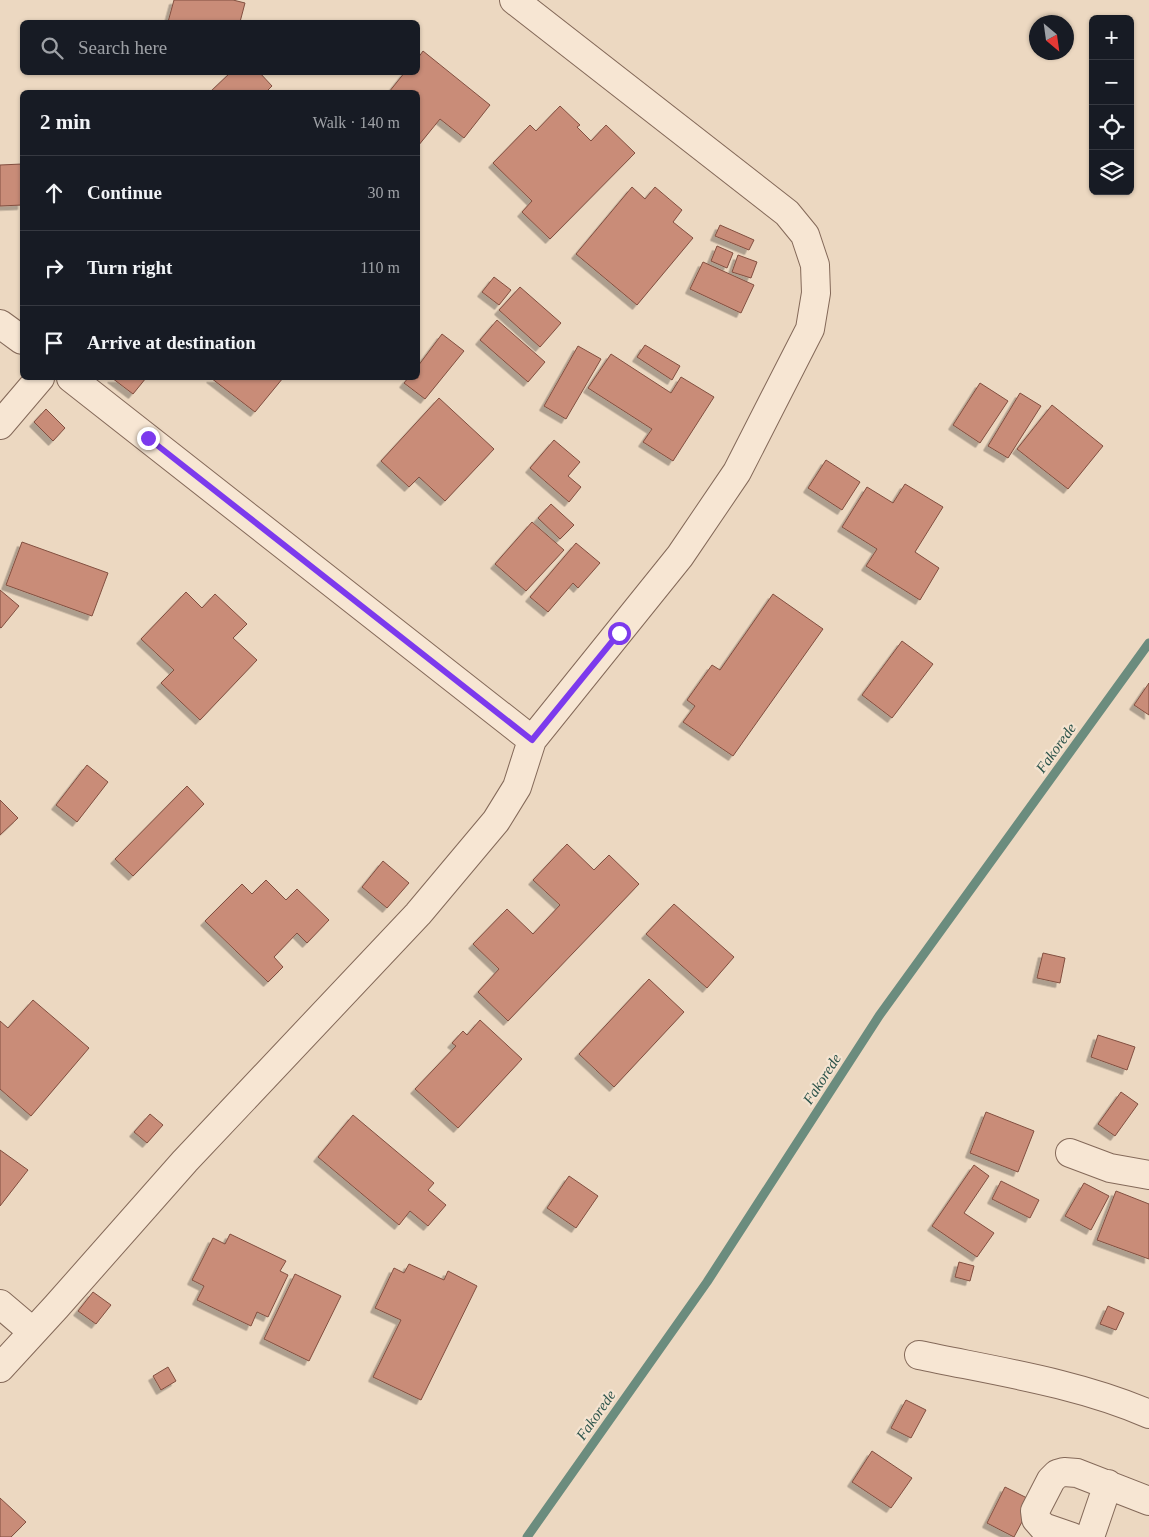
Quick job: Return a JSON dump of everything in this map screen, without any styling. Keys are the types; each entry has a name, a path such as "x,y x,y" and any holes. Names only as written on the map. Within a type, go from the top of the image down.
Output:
{"street":[{"path":"0,1368 185,1161 418,914 496,821 517,787 532,740 680,556 737,472 810,330 816,294 815,264 805,235 787,213 514,0"},
{"path":"0,324 20,339"},
{"path":"0,425 38,380"},
{"path":"74,380 532,740"},
{"path":"1070,1153 1110,1168 1149,1175"},
{"path":"0,1304 33,1332"},
{"path":"919,1354 1119,1401 1149,1414"},
{"path":"1072,1537 1043,1528 1036,1519 1035,1511 1051,1480 1057,1474 1064,1472 1077,1473 1149,1501"},
{"path":"1090,1537 1108,1484"}],"building":[{"path":"174,0 233,0 245,3 241,20 169,20"},
{"path":"423,51 490,105 464,138 440,119 420,144 420,90 391,90 403,75 420,75 420,55"},
{"path":"228,75 262,75 272,86 268,90 212,90"},
{"path":"560,106 580,125 577,127 591,141 606,125 635,153 550,239 522,212 532,201 493,163 530,125 536,131"},
{"path":"20,164 20,205 0,206 0,165"},
{"path":"632,187 645,199 655,187 682,210 673,222 693,238 637,305 576,254"},
{"path":"720,225 754,240 749,250 715,236"},
{"path":"717,246 733,253 727,268 711,261"},
{"path":"738,255 757,262 751,278 732,272"},
{"path":"703,262 754,285 741,313 690,289"},
{"path":"494,277 511,290 499,305 482,292"},
{"path":"520,287 561,323 540,347 499,310"},
{"path":"497,320 545,362 528,382 480,340"},
{"path":"442,334 464,351 425,399 404,383 406,380 420,380 420,363"},
{"path":"645,345 680,366 672,380 637,357"},
{"path":"578,346 601,359 566,419 544,406"},
{"path":"611,354 671,393 681,377 714,397 673,461 643,442 652,429 588,388"},
{"path":"115,380 144,380 133,394"},
{"path":"214,380 281,380 255,412"},
{"path":"980,383 1008,401 980,443 953,425"},
{"path":"1020,393 1041,406 1008,458 988,446"},
{"path":"439,398 494,449 445,501 419,477 409,487 381,461"},
{"path":"1052,405 1103,446 1068,489 1017,449"},
{"path":"46,409 65,428 53,441 34,422"},
{"path":"554,440 580,462 568,476 581,487 569,502 530,468"},
{"path":"826,460 860,482 842,510 808,488"},
{"path":"905,484 943,507 915,552 939,568 920,600 866,566 877,549 842,527 867,487 893,503"},
{"path":"551,504 574,525 560,539 538,518"},
{"path":"532,522 564,550 526,591 495,564"},
{"path":"22,542 108,573 92,616 6,585"},
{"path":"576,543 600,563 578,588 573,583 548,612 530,597"},
{"path":"0,590 19,606 1,628 0,627"},
{"path":"186,592 202,608 215,594 247,624 233,638 257,660 200,720 161,683 174,670 141,639"},
{"path":"773,594 823,629 733,756 683,722 695,706 687,700 712,665 720,670"},
{"path":"902,641 933,664 892,718 862,695"},
{"path":"1149,683 1149,715 1134,705"},
{"path":"87,765 108,782 77,822 56,805"},
{"path":"187,786 204,804 133,876 115,859"},
{"path":"0,800 18,818 0,835"},
{"path":"567,844 594,870 609,855 639,884 508,1021 478,992 499,969 473,944 507,909 533,934 560,905 533,880"},
{"path":"383,861 409,883 387,908 362,887"},
{"path":"266,880 286,900 297,889 329,920 307,943 297,933 274,957 283,967 268,982 205,921 242,884 252,894"},
{"path":"674,904 734,957 707,988 646,934"},
{"path":"1043,953 1065,958 1060,983 1037,978"},
{"path":"649,979 684,1012 614,1087 579,1054"},
{"path":"33,1000 89,1048 31,1116 0,1089 0,1021 8,1028"},
{"path":"480,1020 522,1059 458,1128 415,1089 456,1046 452,1043 463,1031 467,1035"},
{"path":"1098,1035 1135,1047 1127,1070 1091,1057"},
{"path":"1121,1092 1138,1104 1115,1136 1098,1124"},
{"path":"986,1112 1034,1131 1018,1172 970,1153"},
{"path":"150,1114 163,1125 147,1143 134,1132"},
{"path":"353,1115 434,1183 428,1190 446,1205 428,1226 410,1211 399,1225 318,1157"},
{"path":"0,1150 28,1170 0,1206"},
{"path":"974,1165 989,1176 964,1213 994,1233 977,1257 932,1226"},
{"path":"569,1176 598,1196 576,1228 547,1208"},
{"path":"1001,1181 1039,1200 1030,1218 992,1199"},
{"path":"1084,1183 1109,1196 1091,1230 1065,1216"},
{"path":"1116,1191 1149,1204 1149,1259 1097,1240"},
{"path":"230,1234 286,1261 280,1271 288,1275 268,1317 257,1312 251,1326 197,1300 204,1286 192,1280 213,1238 225,1244"},
{"path":"959,1262 974,1266 970,1281 955,1277"},
{"path":"409,1264 444,1280 448,1271 477,1286 421,1400 373,1377 401,1320 375,1308 394,1268 404,1273"},
{"path":"295,1274 341,1296 309,1361 264,1339"},
{"path":"93,1292 111,1305 96,1324 78,1311"},
{"path":"1108,1306 1124,1313 1116,1330 1100,1324"},
{"path":"168,1367 176,1381 161,1390 153,1376"},
{"path":"906,1400 926,1410 911,1438 891,1428"},
{"path":"872,1451 912,1478 891,1508 852,1482"},
{"path":"1005,1487 1033,1501 1014,1537 987,1523"},
{"path":"0,1498 26,1522 11,1537 0,1537"}],"waterway":[{"name":"Fakorede","path":"527,1537 707,1282 879,1016 1149,643"}],"route":[{"path":"148,438 532,740 619,633"}]}
